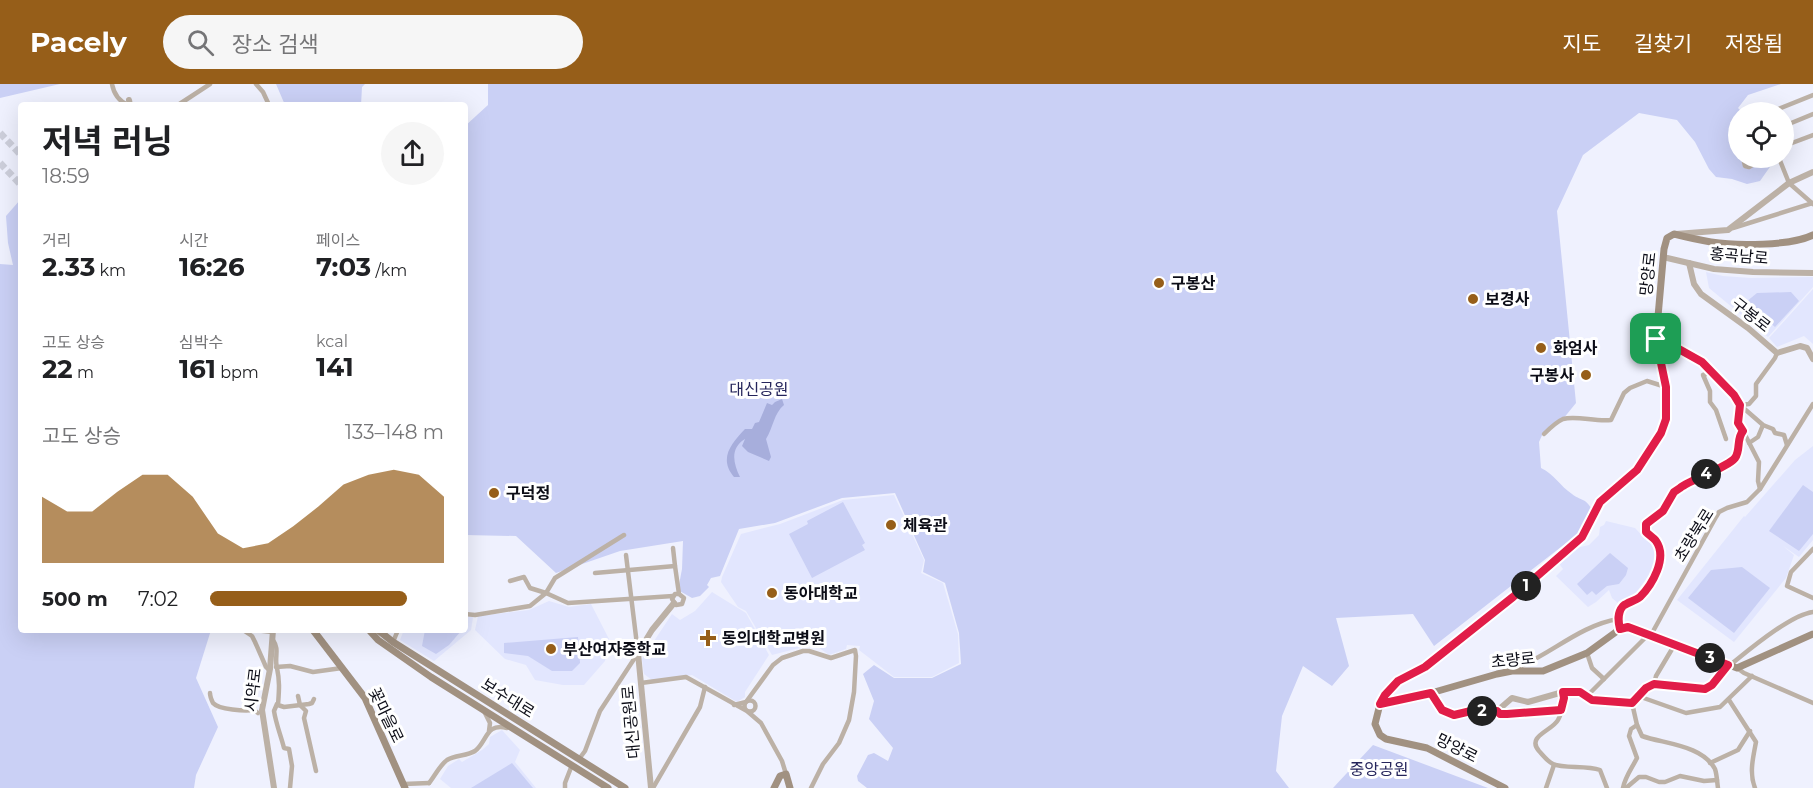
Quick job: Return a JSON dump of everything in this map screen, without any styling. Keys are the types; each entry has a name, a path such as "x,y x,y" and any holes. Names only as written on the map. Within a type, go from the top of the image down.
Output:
{"main road":[{"name":"망양로","path":"1505,788 1427,748 1386,740 1380,735 1375,724 1385,695 1398,681 1425,667 1513,597 1582,537 1600,502 1637,470 1661,433 1666,419 1666,387 1656,339 1666,241 1674,234 1712,242 1788,242 1804,239 1813,234"},
{"path":"1620,629 1628,627 1650,634 1732,666 1813,634"},
{"name":"초량로","path":"1380,704 1431,693 1497,674 1512,671 1542,671 1587,653 1620,629"},
{"name":"꽃마을로","path":"315,633 365,698 405,786"},
{"name":"보수대로","path":"372,633 378,640 484,711 608,788"},
{"name":"보수대로","path":"382,633 625,788"},
{"path":"774,788 780,776 786,774 790,788"}],"street":[{"path":"112,84 113,91 120,101 124,102"},
{"path":"183,102 210,84"},
{"path":"256,84 268,102"},
{"path":"1794,103 1813,95"},
{"path":"1794,122 1813,114"},
{"path":"1794,142 1813,135"},
{"path":"1783,168 1789,183 1813,203"},
{"path":"1728,230 1789,183 1813,172"},
{"path":"1674,234 1728,230 1813,203"},
{"name":"홍곡남로","path":"1663,257 1714,269 1813,273"},
{"name":"구봉로","path":"1689,263 1694,284 1701,294 1748,328 1777,353 1800,346 1807,348 1813,359"},
{"path":"1656,339 1693,357 1712,372 1734,395 1740,405 1763,425 1772,428 1775,433 1784,435 1788,445"},
{"path":"1740,405 1749,404 1756,396 1756,384 1777,353"},
{"path":"1712,372 1703,375 1710,391 1710,402 1716,410 1726,439"},
{"path":"1544,434 1565,418 1611,420 1624,393 1647,381 1666,387"},
{"name":"초량북로","path":"1586,697 1650,634 1719,512 1748,502 1760,489 1813,404"},
{"path":"1740,405 1738,423 1759,462 1760,489"},
{"path":"1749,443 1758,437 1763,425"},
{"path":"1620,629 1618,619 1623,607 1639,598 1657,572 1660,558 1659,548 1657,542 1646,532 1646,524 1663,511 1674,492 1732,461 1738,452 1739,436 1743,431"},
{"path":"468,614 530,606 546,593 555,578 624,535"},
{"path":"510,581 525,577 530,588 568,603 632,598 675,598 673,548"},
{"path":"1813,549 1791,572 1787,586 1813,598"},
{"name":"대신공원로","path":"626,555 652,788"},
{"path":"595,573 675,566"},
{"name":"대신공원로","path":"579,759 585,751 600,711 675,598"},
{"path":"1632,703 1646,688 1654,684 1705,689 1791,620 1804,613 1813,612"},
{"path":"1519,672 1521,666 1583,631 1618,619"},
{"path":"248,633 252,636 266,667 290,666 313,672 342,668"},
{"name":"시약로","path":"273,633 273,668 260,713 274,788"},
{"path":"393,642 397,633"},
{"path":"1654,684 1656,676 1675,644"},
{"path":"747,711 744,706 746,702 773,665 782,658 803,651 815,651 831,658 855,650 854,692 849,720 839,743 823,764 811,788"},
{"path":"1587,653 1592,668 1604,679"},
{"path":"843,654 852,657 856,666"},
{"path":"1732,666 1744,674 1813,703"},
{"path":"273,668 280,675 278,704 274,711 280,740 284,747 289,749 292,766 290,788"},
{"path":"1638,696 1686,713 1720,707 1752,676"},
{"path":"641,683 686,677 747,711 761,723"},
{"path":"652,788 700,707 705,687"},
{"path":"1497,711 1512,698 1528,702 1563,692 1580,692 1592,700 1632,703"},
{"path":"1563,692 1564,698 1559,718 1549,730 1538,736 1535,742 1536,747 1554,765 1600,770 1607,788"},
{"path":"210,693 215,705 245,711 254,710 260,713"},
{"path":"753,693 761,723 786,774"},
{"path":"1431,693 1442,710 1454,715 1471,711 1497,711 1500,714 1507,714 1561,710"},
{"path":"298,696 300,705 306,711 304,718 316,771"},
{"path":"278,704 284,707 300,705 312,703 314,699"},
{"path":"1729,700 1756,742 1752,769 1755,788"},
{"path":"734,705 752,701 755,705"},
{"path":"1632,703 1642,736 1700,754 1716,771 1718,788"},
{"path":"747,711 752,711 755,705"},
{"path":"484,711 490,723 489,731"},
{"path":"249,716 250,713 260,713"},
{"path":"1624,788 1629,770 1637,758 1629,736 1631,729 1637,725"},
{"path":"405,786 431,786 446,761 475,750 489,731 500,726 514,728"},
{"path":"1710,763 1738,750 1750,731"},
{"path":"290,754 291,747"},
{"path":"565,788 564,783 572,765"},
{"path":"1546,788 1554,765"},
{"path":"1624,788 1639,777 1659,782 1680,776 1704,781 1717,780"},
{"path":"608,788 612,780"}],"shaded area":[{"path":"1706,272 1751,278 1813,277 1813,287 1768,337 1709,288"},
{"path":"1813,289 1813,344 1804,336 1777,347 1769,338"},
{"path":"782,399 784,405 778,412 766,439 771,457 769,461 748,452 742,446 745,439 735,451 734,456 740,477 734,477 727,463 732,445 745,429 752,429 755,423 759,422 767,403 772,405"},
{"path":"1813,446 1813,540 1799,557 1783,546 1794,555 1786,578 1734,642 1677,600 1744,516 1795,460"},
{"path":"894,495 924,560 921,573 943,583 958,634 959,663 932,677 894,677 859,650 860,646 847,645 846,649 829,655 818,647 807,646 772,655 746,611 738,607 721,582 741,534 780,524 843,500"},
{"path":"1606,521 1635,528 1647,541 1654,543 1657,547 1657,559 1655,567 1635,594 1618,603 1612,598 1609,590 1588,607 1556,576 1563,569 1558,562 1572,549 1589,545 1599,535 1600,527"},
{"name":"동의대학교병원","path":"712,592 746,613 769,655 745,692 745,697 737,702 692,675 652,680 644,674 642,659 672,614 680,620 695,611"},
{"name":"부산여자중학교","path":"549,601 569,607 591,604 609,639 605,661 584,685 563,685 535,680 526,665 505,659 475,630 478,616 529,610"},
{"path":"468,616 473,617 471,630 468,633"},
{"path":"403,633 467,633 434,661 400,640"},
{"path":"502,730 520,750 515,762 536,788 451,788 440,779 448,766 459,759 462,762 482,750 489,744 490,737"}],"green space":[{"path":"0,84 60,84 0,98"},
{"path":"276,84 365,84 362,87 361,102 284,102"},
{"name":"대신공원","path":"488,84 1781,84 1748,95 1743,102 1728,102 1728,168 1769,168 1760,181 1747,184 1716,177 1709,169 1695,142 1677,120 1639,113 1583,155 1557,211 1576,403 1563,419 1543,433 1539,442 1541,468 1592,509 1579,533 1434,646 1413,614 1336,618 1349,666 1332,686 1303,666 1282,716 1276,771 1289,788 867,788 858,781 857,776 868,755 874,753 888,761 893,748 869,719 874,701 863,674 874,665 894,678 932,678 961,664 959,633 945,583 923,572 925,560 895,493 842,498 775,523 739,529 720,576 711,578 707,585 709,587 700,596 692,598 678,590 682,569 683,541 620,551 556,573 516,536 468,535 468,123 488,105"},
{"path":"18,202 18,633 210,633 196,678 218,727 196,775 194,788 0,788 0,264 13,265 8,243 6,216"},
{"path":"1791,292 1799,301 1775,327 1746,302 1757,293"},
{"path":"1803,485 1813,492 1813,534 1799,551 1769,531"},
{"path":"843,502 865,543 862,545 865,550 812,578 789,534 808,524 807,521"},
{"path":"1610,553 1628,568 1626,575 1619,584 1607,586 1596,595 1592,591 1587,595 1577,584"},
{"path":"1742,567 1770,588 1734,633 1688,598 1711,570"},
{"path":"424,633 459,633 449,645 436,654 422,646"},
{"path":"578,637 580,663 572,671 552,671 528,656 504,653 504,643"},
{"name":"중앙공원","path":"1373,745 1488,788 1333,788"},
{"path":"512,763 533,788 471,788"}],"tunnel":[{"path":"0,133 18,152"},
{"path":"0,163 18,182"}],"place":[{"name":"구봉산","path":"1159,283"},
{"name":"보경사","path":"1473,299"},
{"name":"화엄사","path":"1541,348"},
{"name":"구봉사","path":"1586,375"},
{"name":"구덕정","path":"494,493"},
{"name":"체육관","path":"891,525"},
{"name":"동아대학교","path":"772,593"},
{"name":"동의대학교병원","path":"708,638"},
{"name":"부산여자중학교","path":"551,649"}],"route":[{"path":"1656,339 1702,362 1734,395 1740,405 1738,423 1743,431 1739,436 1738,452 1732,461 1674,492 1663,511 1646,524 1646,532 1657,542 1659,548 1659,566 1656,575 1639,598 1623,607 1618,619 1620,629 1628,627 1728,665 1712,685 1705,689 1654,684 1646,688 1632,703 1592,700 1580,692 1563,692 1561,710 1507,714 1500,714 1497,711 1471,711 1454,715 1442,710 1431,693 1380,704 1398,681 1425,667 1513,597 1582,537 1600,502 1637,470 1651,451 1666,419 1666,387 1656,339"}]}
